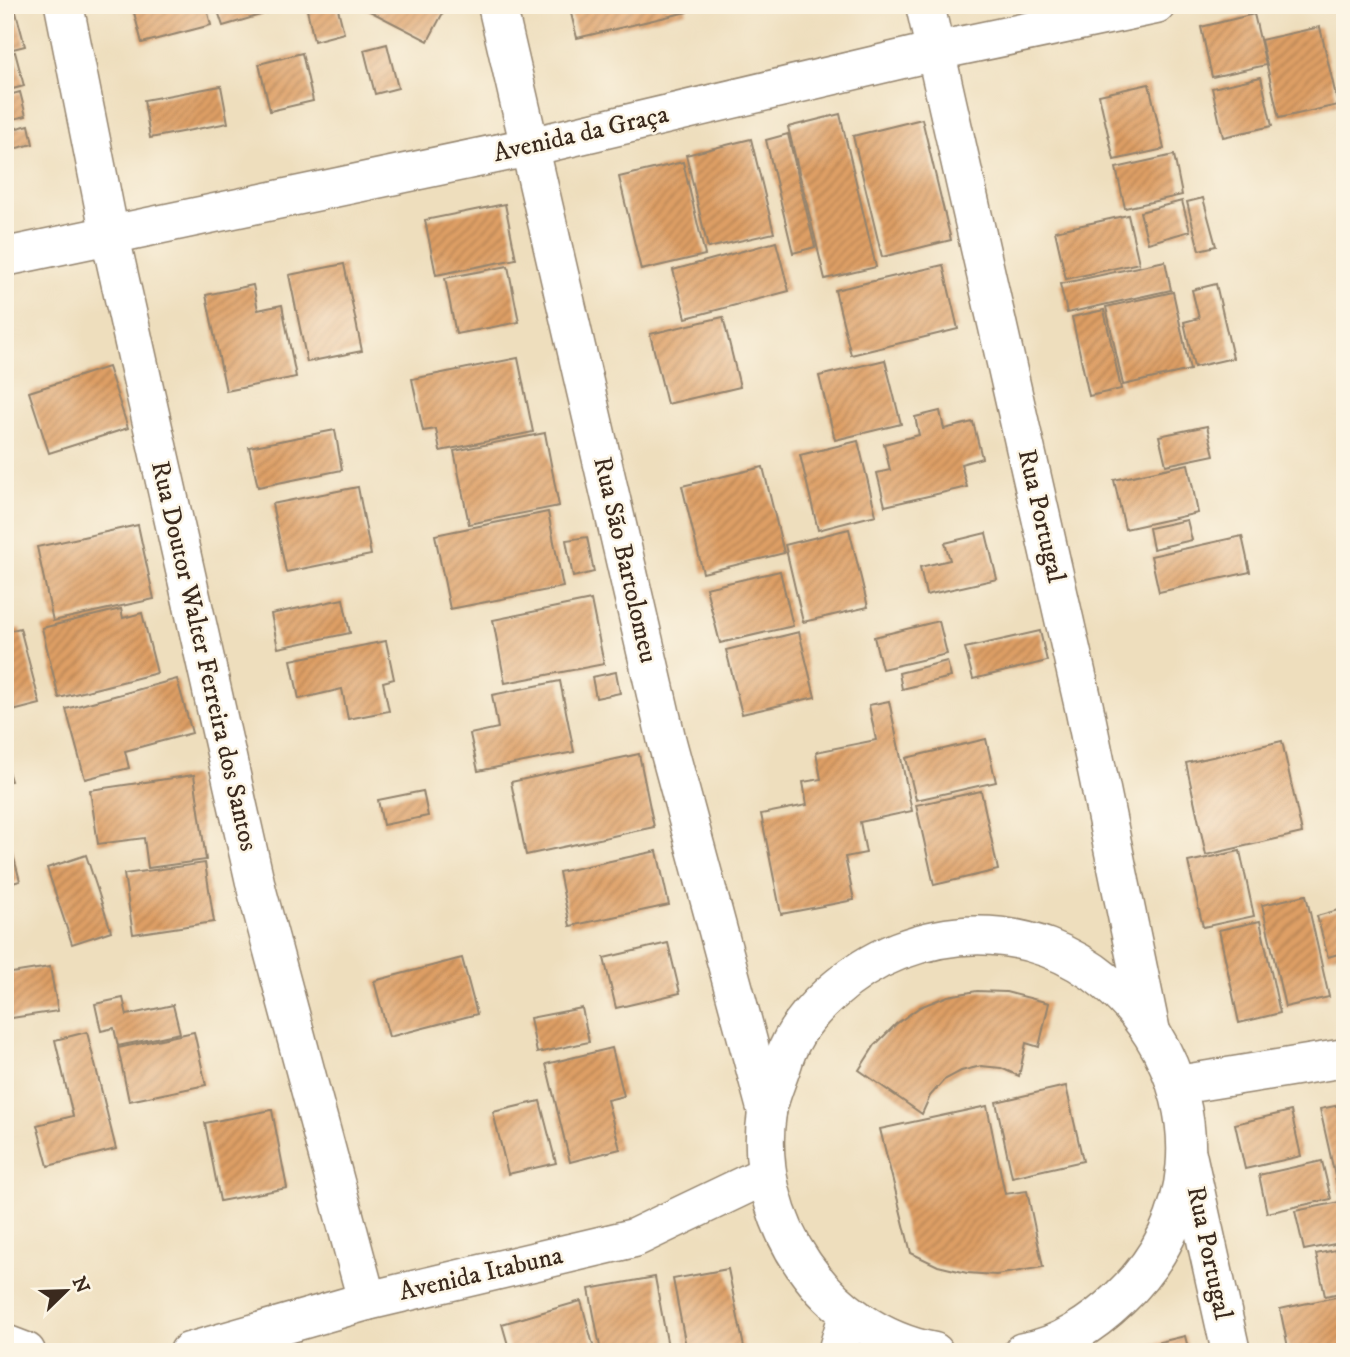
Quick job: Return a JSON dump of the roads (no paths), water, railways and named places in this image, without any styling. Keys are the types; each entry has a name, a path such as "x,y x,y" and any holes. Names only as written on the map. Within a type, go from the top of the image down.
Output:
{"street":[{"name":"Rua Doutor Walter Ferreira dos Santos","path":"64,5 110,236 257,891 367,1301"},
{"name":"Rua São Bartolomeu","path":"497,5 667,742 767,1112"},
{"name":"Rua Portugal","path":"925,5 1084,707 1150,1027"},
{"name":"Avenida da Graça","path":"5,257 529,146 936,51 1157,5"},
{"path":"933,1352 906,1347 848,1315 809,1276 781,1228 766,1175 767,1112 786,1052 822,1000 871,962 930,939 992,935 1053,949 1108,981 1150,1027 1178,1085 1187,1154 1175,1219 1143,1277 1096,1322 1036,1350 1023,1352"},
{"path":"1178,1085 1345,1058"},
{"name":"Rua Portugal","path":"1187,1154 1231,1352"},
{"name":"Avenida Itabuna","path":"188,1352 367,1301 634,1238 766,1175"},
{"path":"836,1352 848,1315"},
{"path":"5,1344 26,1352"}]}
